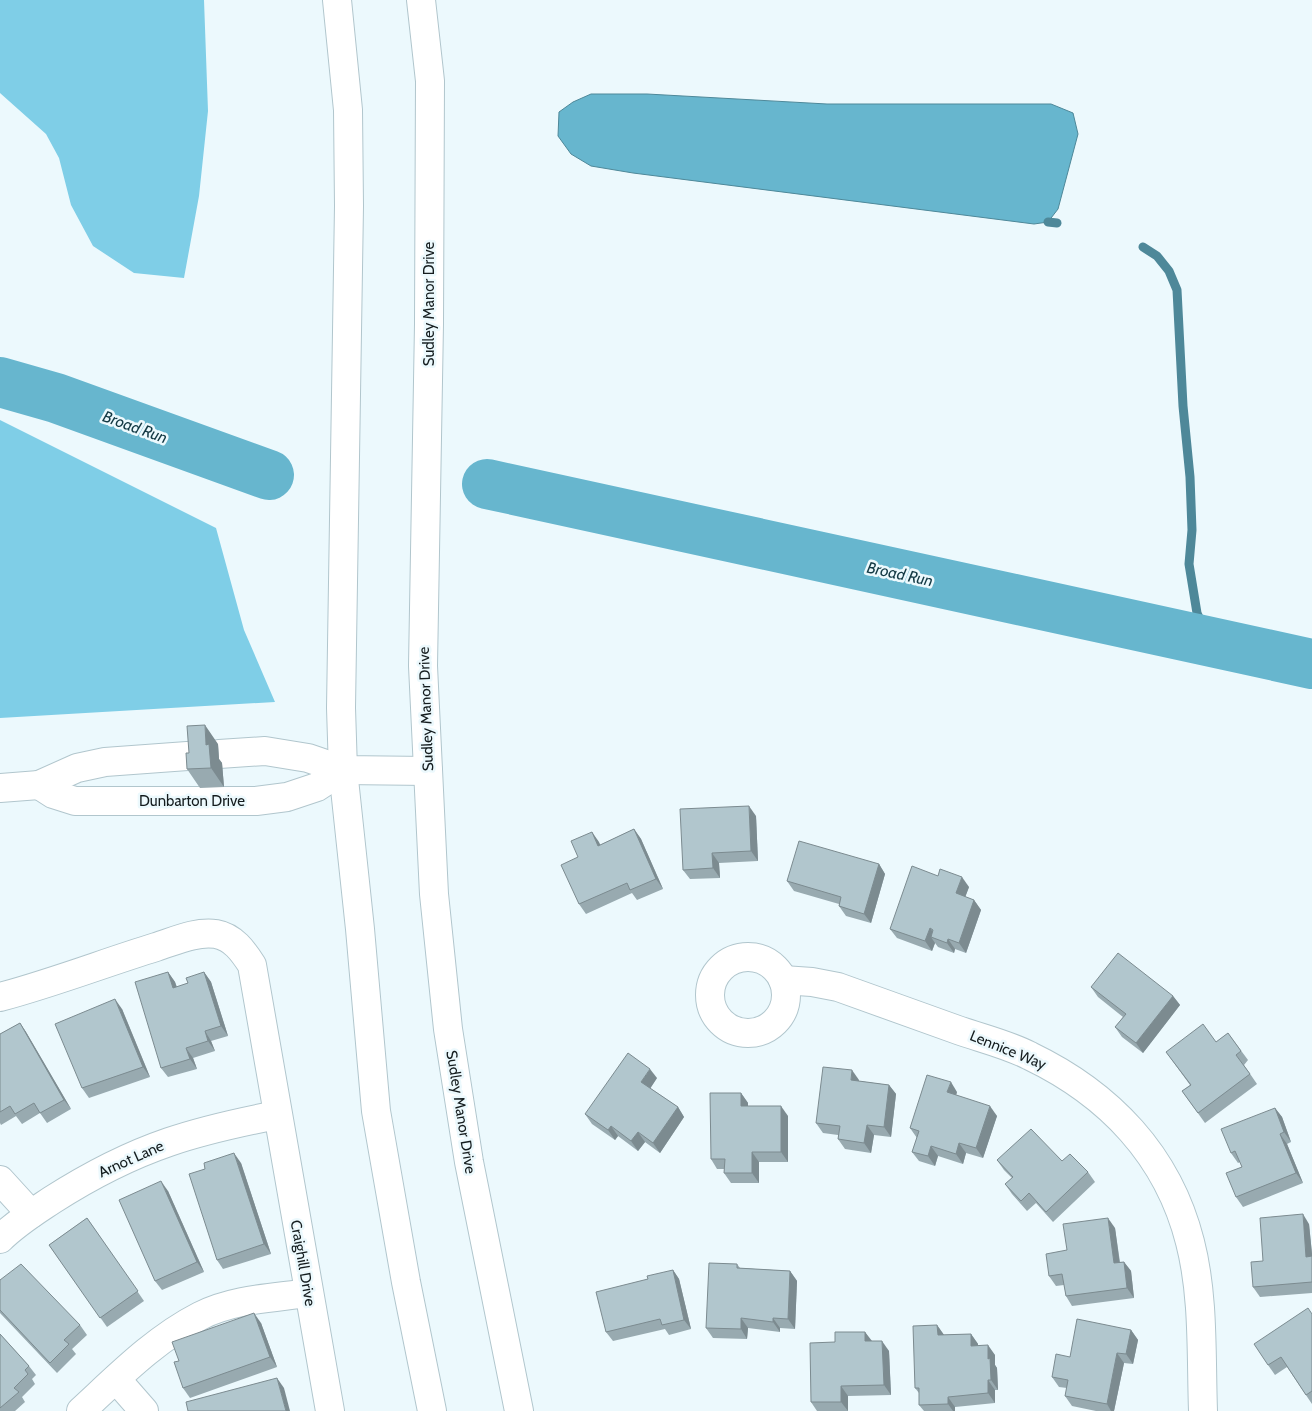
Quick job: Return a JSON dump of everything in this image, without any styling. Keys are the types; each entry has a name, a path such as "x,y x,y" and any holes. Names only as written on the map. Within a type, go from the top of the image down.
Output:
{"main road":[{"path":"337,0 348,110 349,206 341,708 343,770 360,929 376,1111 406,1282 432,1411"},
{"name":"Sudley Manor Drive","path":"421,0 430,81 429,324 423,666 434,894 448,1029 469,1162 519,1411"},
{"path":"159,757 202,737 240,737 265,751"},
{"path":"0,788 39,785 77,768 105,762 265,751 308,758 343,770 428,771"},
{"name":"Dunbarton Drive","path":"39,785 53,794 75,801 256,801 287,798 317,787 343,770"},
{"name":"Craighill Drive","path":"0,997 41,986 114,960 198,934 216,934 229,939 243,950 252,965 330,1411"},
{"name":"Lennice Way","path":"783,980 812,982 838,987 1028,1055 1068,1076 1104,1103 1129,1128 1157,1163 1174,1197 1190,1241 1199,1287 1204,1411"},
{"name":"Arnot Lane","path":"0,1238 31,1214 74,1186 132,1156 169,1142 236,1123 277,1115"},
{"path":"0,1180 31,1214"},
{"path":"81,1411 158,1343 201,1315 239,1303 308,1293"},
{"path":"116,1379 144,1411"}],"shaded area":[{"path":"0,0 204,0 208,111 199,196 184,278 134,273 93,246 71,205 59,158 46,134 0,93"},
{"path":"591,94 647,94 827,104 1051,104 1073,113 1078,134 1058,209 1048,222 1034,224 591,166 571,154 558,136 559,112 573,102"},
{"path":"0,420 216,528 244,630 275,702 0,718"}],"building":[{"path":"205,725 206,745 209,744 211,768 187,769 186,753 189,753 187,726"},
{"path":"749,806 751,851 712,853 713,868 683,870 680,809"},
{"path":"634,829 656,879 630,890 627,883 579,904 561,865 578,857 571,841 592,832 598,846"},
{"path":"799,841 879,864 864,914 839,906 841,897 787,881"},
{"path":"912,866 938,876 940,869 962,877 956,893 974,900 959,943 948,939 947,943 931,937 933,930 930,928 925,941 890,929"},
{"path":"1118,953 1173,996 1136,1043 1115,1027 1126,1014 1091,987"},
{"path":"168,972 173,988 188,983 186,978 204,972 221,1026 205,1031 208,1041 186,1048 190,1059 161,1068 135,982"},
{"path":"115,999 143,1067 82,1088 55,1024"},
{"path":"20,1023 64,1100 40,1113 34,1103 15,1114 10,1106 0,1112 0,1034"},
{"path":"1203,1024 1216,1042 1228,1033 1241,1051 1236,1055 1250,1074 1198,1113 1182,1091 1191,1085 1166,1052"},
{"path":"628,1053 650,1069 641,1082 678,1107 653,1143 638,1132 631,1141 611,1126 608,1130 585,1114"},
{"path":"823,1067 852,1070 851,1080 889,1085 884,1127 867,1125 864,1143 838,1139 840,1126 816,1123"},
{"path":"927,1075 951,1082 947,1092 990,1106 976,1148 959,1143 956,1154 931,1146 928,1156 912,1152 919,1131 910,1128"},
{"path":"710,1093 741,1093 741,1106 781,1106 781,1152 752,1152 752,1173 724,1173 725,1159 711,1159"},
{"path":"1275,1108 1284,1132 1280,1134 1296,1173 1236,1197 1226,1173 1242,1167 1235,1151 1231,1153 1221,1129"},
{"path":"1031,1129 1062,1161 1070,1154 1088,1172 1046,1212 1029,1193 1021,1201 1005,1184 1013,1177 997,1160"},
{"path":"234,1153 264,1244 217,1260 189,1174 205,1169 204,1163"},
{"path":"161,1181 197,1262 155,1281 119,1200"},
{"path":"1303,1214 1306,1257 1312,1256 1312,1282 1253,1287 1251,1262 1263,1261 1260,1218"},
{"path":"87,1218 138,1291 100,1318 49,1245"},
{"path":"1108,1218 1114,1263 1124,1262 1127,1288 1066,1296 1062,1274 1049,1276 1046,1254 1067,1250 1063,1224"},
{"path":"709,1263 737,1264 737,1268 790,1271 788,1319 773,1318 773,1322 741,1318 741,1329 706,1328"},
{"path":"21,1264 80,1325 64,1340 69,1344 50,1363 0,1310 0,1280"},
{"path":"673,1270 684,1320 662,1325 660,1319 606,1332 596,1292 648,1279 647,1276"},
{"path":"1308,1308 1312,1314 1312,1391 1306,1395 1281,1357 1268,1365 1254,1344"},
{"path":"254,1313 270,1357 183,1388 174,1362 179,1361 172,1342"},
{"path":"1077,1319 1131,1330 1126,1354 1117,1353 1107,1404 1065,1396 1068,1380 1052,1377 1056,1354 1070,1357"},
{"path":"937,1325 938,1335 971,1334 971,1346 988,1345 991,1380 988,1380 988,1393 948,1397 948,1404 919,1405 919,1388 915,1388 913,1326"},
{"path":"835,1332 865,1332 865,1341 882,1341 884,1385 841,1386 841,1402 811,1402 810,1343 835,1342"},
{"path":"0,1334 29,1366 25,1370 28,1374 14,1388 19,1392 0,1408"},
{"path":"277,1378 286,1411 188,1411 186,1402"}],"waterway":[{"path":"1048,222 1057,223"},
{"path":"1143,247 1157,256 1169,271 1177,290 1183,406 1190,477 1192,530 1189,564 1197,613 1209,640"},
{"name":"Broad Run","path":"0,382 56,398 269,475"},
{"name":"Broad Run","path":"487,484 1312,664"}]}
